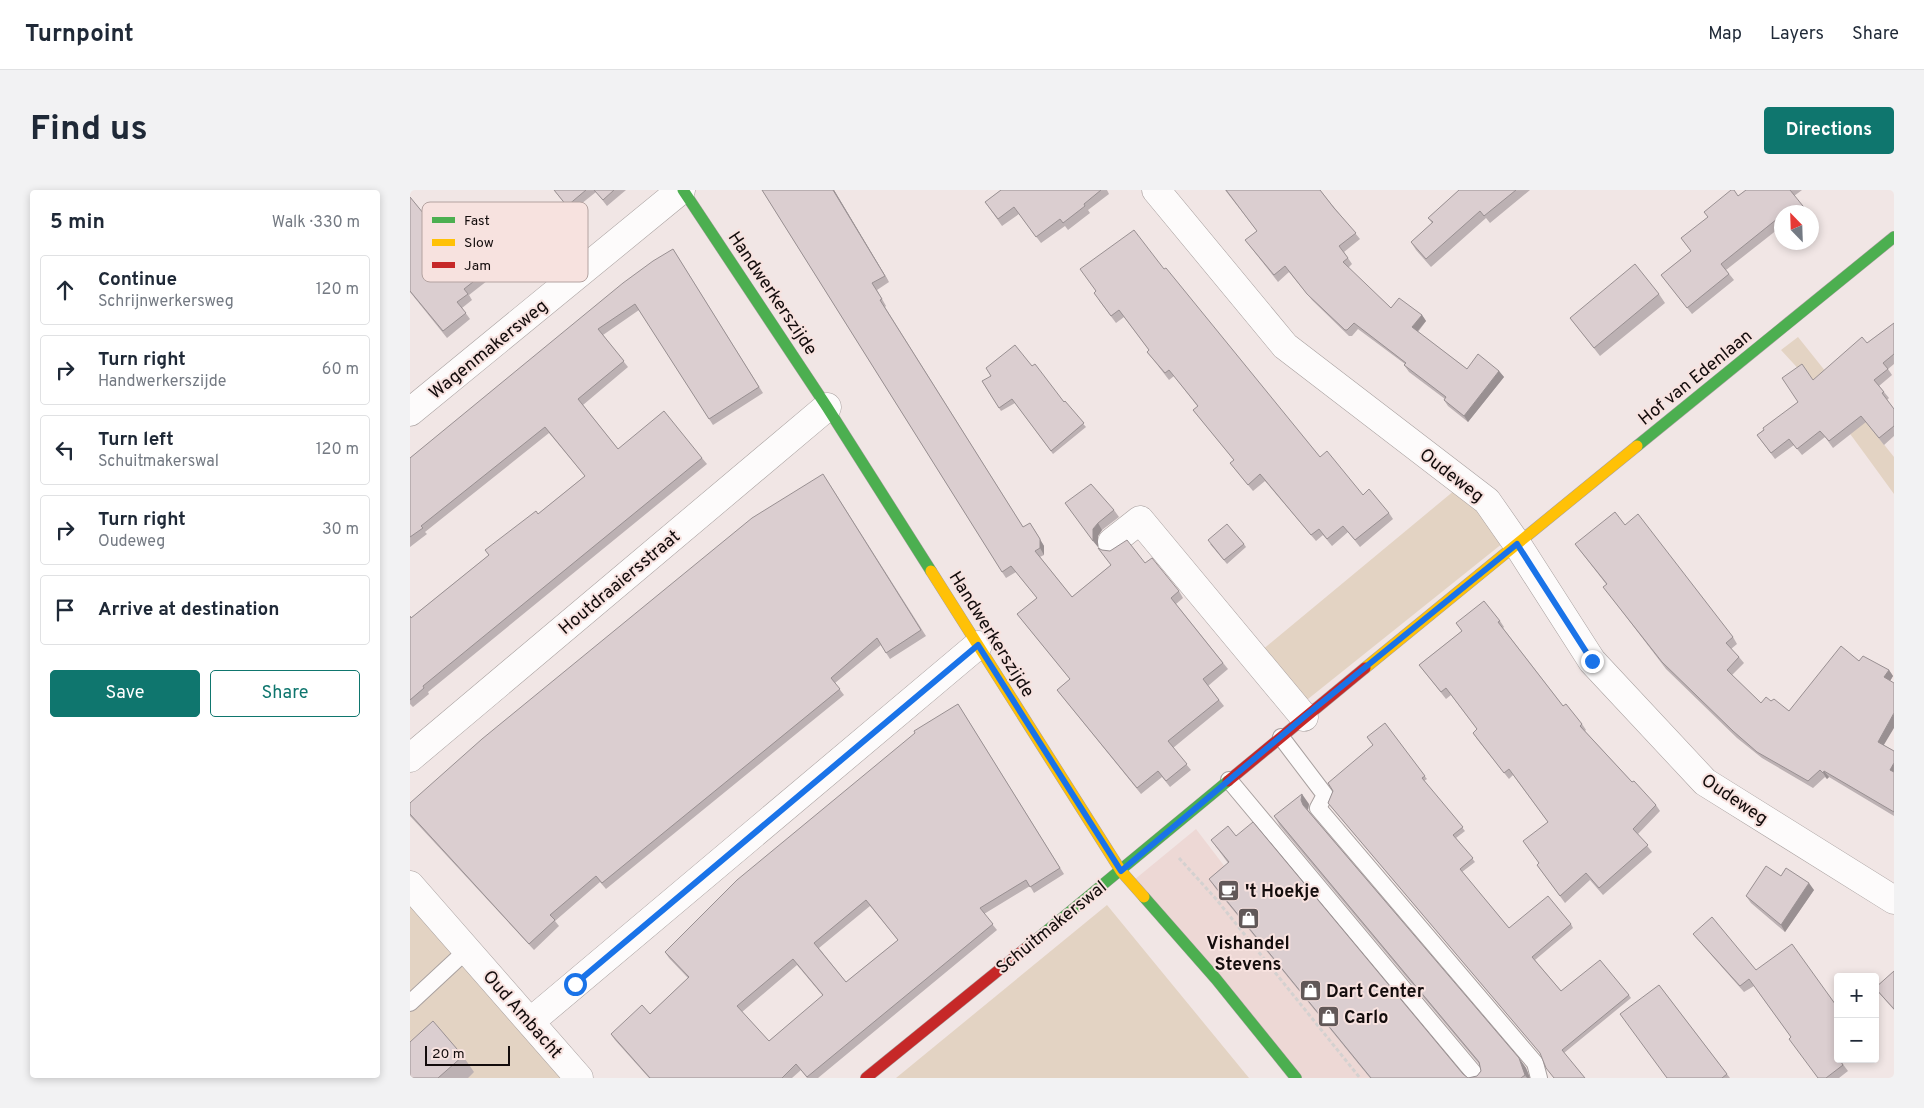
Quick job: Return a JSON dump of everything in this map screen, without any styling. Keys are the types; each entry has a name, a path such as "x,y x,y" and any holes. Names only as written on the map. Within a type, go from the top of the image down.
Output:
{"street":[{"name":"Wagenmakersweg","path":"588,264 682,190"},
{"name":"Handwerkerszijde","path":"682,190 827,407 1121,871 1216,979 1296,1078"},
{"name":"Oudeweg","path":"1156,190 1285,346 1486,501 1517,544 1592,661 1705,782 1894,900"},
{"name":"Hof van Edenlaan","path":"1517,544 1894,237"},
{"name":"Wagenmakersweg","path":"415,399 564,282"},
{"name":"Houtdraaiersstraat","path":"410,758 827,407"},
{"path":"1112,542 1140,520 1304,717"},
{"name":"Schuitmakerswal","path":"866,1078 1121,871 1304,717 1517,544"},
{"path":"530,1022 978,645"},
{"name":"Oud Ambacht","path":"410,885 579,1078"}],"lane":[{"path":"1281,737 1325,795 1318,808 1535,1064 1539,1078"},
{"path":"1229,780 1478,1078"},
{"path":"410,1003 467,950"}],"path":[{"path":"1160,837 1216,899 1360,1078"}],"shaded area":[{"path":"1798,337 1894,457 1894,494 1826,402 1781,350"},
{"path":"1455,490 1479,509 1503,543 1303,703 1261,651"},
{"path":"1196,829 1386,1078 1288,1078 1134,880"},
{"path":"410,899 568,1078 410,1078"},
{"path":"1107,905 1249,1078 896,1078"}],"building":[{"path":"554,190 586,190 572,202 564,202"},
{"path":"594,190 614,190 603,200"},
{"path":"762,190 833,190 885,276 872,283 882,299 880,300 1023,527 1030,523 1040,539 1040,548 1035,551 1072,597 1111,565 1098,548 1110,551 1127,540 1145,563 1152,558 1179,591 1171,598 1223,663 1203,679 1219,700 1168,741 1187,764 1166,781 1158,771 1137,788 1057,690 1070,679 1017,614 1037,598 1011,566 1002,572"},
{"path":"1001,190 1101,190 1084,204 1085,206 1063,223 1060,219 1036,237 1014,207 998,219 985,202"},
{"path":"1226,190 1320,190 1356,233 1339,246 1348,258 1343,262 1391,308 1399,298 1422,315 1412,327 1467,369 1478,354 1499,371 1464,416 1444,400 1446,397 1404,365 1406,363 1354,323 1345,330 1307,294 1285,266 1274,275 1245,240 1257,231"},
{"path":"1459,190 1516,190 1484,216 1480,211 1426,259 1411,242 1433,222 1428,218"},
{"path":"1731,190 1734,190 1738,196 1746,190 1790,190 1802,205 1774,205 1774,221 1721,264 1729,274 1687,308 1661,275 1691,251 1681,238 1708,217 1704,212"},
{"path":"410,197 422,212 422,282 473,282 464,289 468,294 457,302 466,313 443,331 410,291"},
{"path":"1134,230 1164,269 1166,268 1320,457 1327,451 1363,495 1369,489 1389,513 1355,540 1343,526 1327,539 1319,529 1311,535 1260,474 1248,485 1230,463 1234,460 1193,410 1198,406 1169,370 1165,373 1147,352 1149,350 1119,310 1111,316 1094,293 1096,291 1080,269"},
{"path":"673,249 759,387 709,419 635,304 598,329 624,361 578,399 618,449 664,411 702,458 423,686 424,688 410,700 410,616 411,618 489,555 485,550 536,511 538,514 585,476 545,427 421,526 423,528 410,537 410,458 623,283"},
{"path":"1635,264 1659,294 1594,348 1570,318"},
{"path":"1894,323 1894,354 1883,363 1888,369 1874,380 1894,409 1894,426 1879,438 1861,416 1829,441 1820,431 1797,449 1789,439 1771,453 1757,435 1764,430 1763,428 1798,402 1782,378 1802,364 1813,380 1862,337 1867,343"},
{"path":"1015,345 1032,366 1035,364 1064,402 1084,423 1051,451 1012,399 999,408 982,381 991,376 986,368"},
{"path":"823,474 921,630 886,653 877,638 831,678 840,689 602,883 596,876 550,915 555,920 529,944 410,814 410,803 482,739 752,518"},
{"path":"1091,484 1114,510 1093,529 1093,541 1065,503"},
{"path":"1615,512 1625,525 1638,514 1733,637 1726,643 1739,657 1727,670 1761,703 1766,697 1771,701 1774,699 1789,711 1841,646 1859,661 1863,656 1889,670 1884,677 1894,683 1894,713 1878,742 1894,751 1894,763 1890,770 1894,772 1894,812 1824,771 1823,773 1820,770 1808,781 1757,752 1662,662 1603,587 1607,584 1575,544"},
{"path":"1227,524 1244,544 1224,560 1208,540"},
{"path":"1484,601 1563,706 1566,704 1582,724 1580,726 1656,805 1633,829 1648,845 1599,888 1586,873 1560,896 1537,865 1539,863 1523,841 1548,822 1509,769 1504,773 1473,733 1477,729 1446,688 1441,692 1419,665 1462,631 1456,623"},
{"path":"958,704 1060,868 1030,887 1026,880 980,908 993,924 807,1077 796,1064 782,1078 650,1078 611,1034 642,1005 650,1014 689,977 665,952 737,880 915,733 914,731","holes":["866,900 898,940 846,982 814,943","793,959 823,995 769,1041 737,1006"]},
{"path":"1385,723 1425,776 1422,778 1463,827 1453,835 1473,858 1460,869 1509,928 1548,896 1571,924 1532,957 1561,991 1600,960 1629,995 1562,1050 1585,1078 1554,1078 1546,1068 1540,1053 1328,803 1333,791 1328,783 1373,745 1367,737"},
{"path":"1302,794 1301,800 1303,805 1519,1058 1525,1075 1521,1078 1468,1078 1477,1076 1481,1071 1479,1062 1274,816"},
{"path":"1253,822 1468,1078 1371,1078 1209,879 1229,862 1211,840 1228,826 1236,836"},
{"path":"1766,866 1781,876 1786,868 1809,883 1781,925 1746,896"},
{"path":"1712,917 1756,970 1792,944 1834,1002 1834,1063 1842,1063 1843,1065 1826,1078 1818,1078 1749,979 1740,986 1693,934"},
{"path":"1894,971 1894,1009 1879,992 1879,984"},
{"path":"1659,985 1727,1074 1722,1078 1667,1078 1620,1014"},
{"path":"433,1021 463,1056 438,1078 410,1078 410,1042"}],"traffic: fast":[{"path":"683,190 827,407 931,571"},
{"path":"1637,446 1894,237"},
{"path":"1026,948 1228,781"},
{"path":"1144,897 1216,979 1296,1078"}],"traffic: slow":[{"path":"1365,668 1637,446"},
{"path":"931,571 1121,871 1144,897"}],"traffic: jam":[{"path":"1228,781 1365,668"},
{"path":"866,1078 1026,948"}],"place":[{"name":"'t Hoekje","path":"1229,891"},
{"name":"Vishandel Stevens","path":"1248,918"},
{"name":"Dart Center","path":"1310,991"},
{"name":"Carlo","path":"1328,1017"}],"route":[{"path":"575,984 978,645 1121,871 1304,717 1517,544 1592,661"}]}
